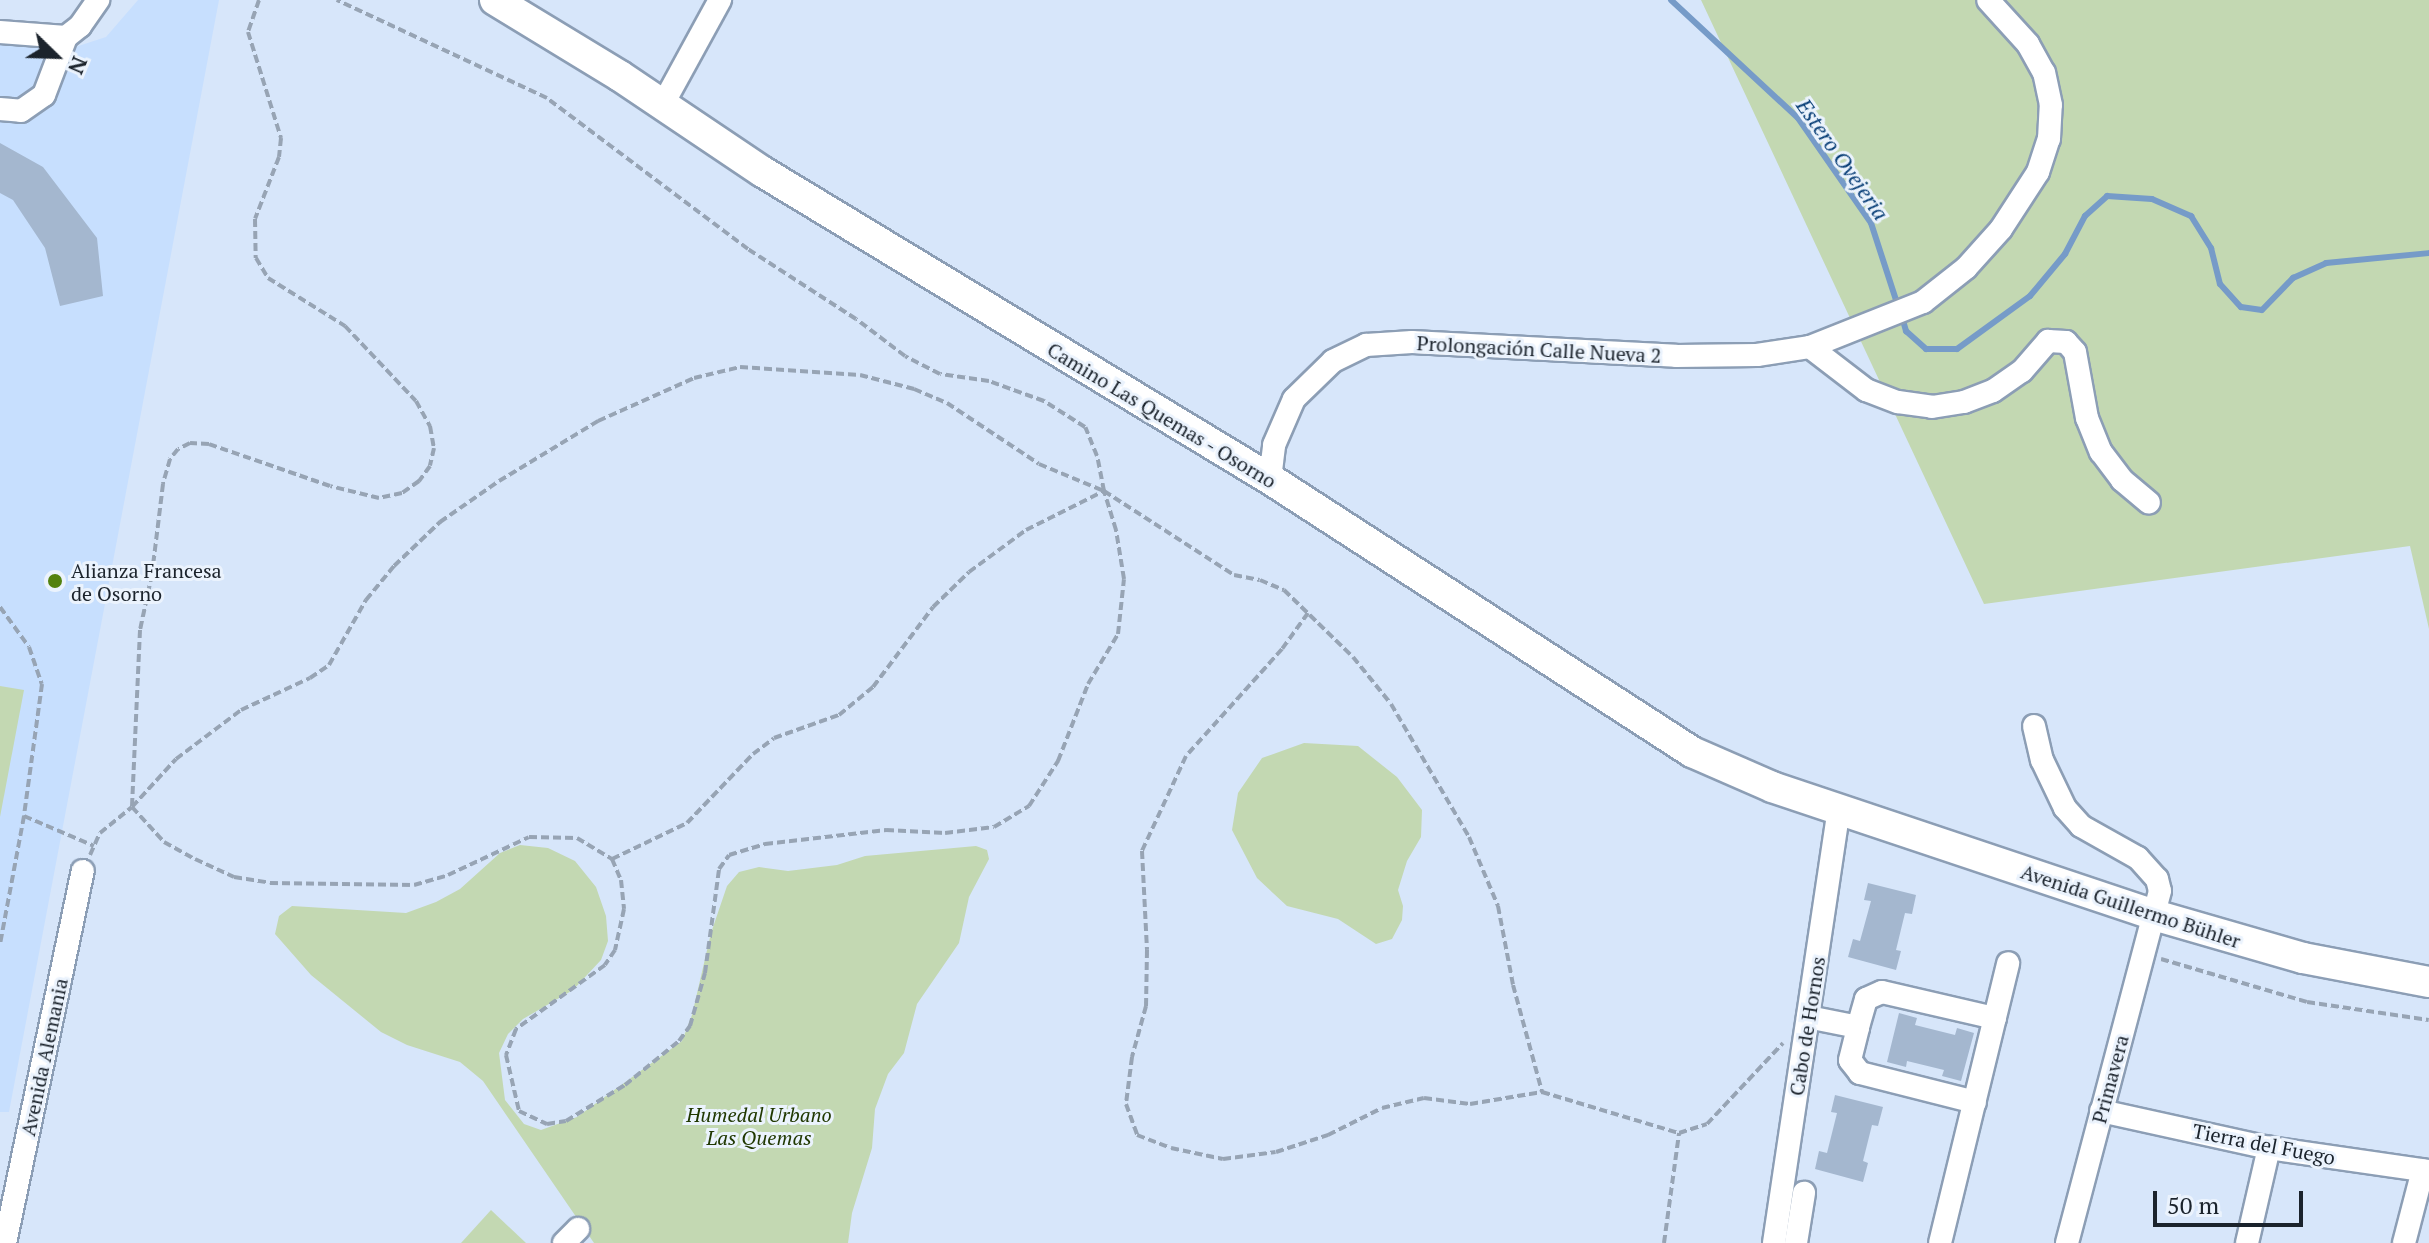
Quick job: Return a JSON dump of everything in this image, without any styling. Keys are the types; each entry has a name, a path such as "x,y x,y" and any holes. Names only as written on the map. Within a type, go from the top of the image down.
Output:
{"main road":[{"name":"Camino Las Quemas - Osorno","path":"495,0 663,104 775,180 1270,479 1692,752 1772,787 1839,808"},
{"name":"Avenida Guillermo Bühler","path":"1839,808 2154,915 2325,964 2429,982"}],"street":[{"path":"0,109 21,111 44,95 66,37 80,26 98,0"},
{"path":"663,104 720,0"},
{"name":"Prolongación Calle Nueva 2","path":"1270,479 1274,445 1294,399 1326,366 1366,345 1412,342 1676,356 1757,355 1810,347 1923,302 1966,268 2001,229 2038,172 2049,139 2051,105 2044,73 2028,44 1988,0"},
{"path":"0,32 66,37"},
{"path":"1810,347 1866,390 1898,402 1932,407 1964,402 1993,391 2022,371 2048,341 2066,342 2075,352 2087,418 2101,452 2122,480 2149,503"},
{"name":"Primavera","path":"2034,726 2049,776 2072,817 2092,833 2138,858 2157,879 2160,899 2067,1243"},
{"name":"Cabo de Hornos","path":"1774,1243 1839,808"},
{"name":"Avenida Alemania","path":"5,1243 83,871"},
{"path":"1940,1243 2008,963"},
{"path":"1975,1102 1860,1073 1850,1060 1866,999 1882,992 1995,1018"},
{"path":"1808,1017 1858,1027"},
{"name":"Tierra del Fuego","path":"2101,1111 2269,1148 2426,1171"},
{"path":"2247,1243 2269,1148"},
{"path":"2404,1243 2426,1171"},
{"path":"1796,1243 1804,1193"}],"path":[{"path":"259,0 248,32 281,138 279,157 255,219 256,258 268,278 345,326 416,401 430,426 434,448 430,466 419,481 402,493 379,498 330,486 209,444 190,443 178,449 170,459 163,484 152,574 140,630 132,807 164,842 234,877 270,883 414,885 448,875 529,837 577,838 612,859 621,880 624,909 615,950 605,965 530,1016 510,1039 506,1055 519,1111 532,1120 547,1124 566,1121 625,1085 679,1041 690,1026 699,1001 719,869 729,855 765,844 886,830 945,833 994,827 1029,806 1058,761 1088,684 1118,634 1124,579 1116,530 1097,456 1085,427 1044,401 989,381 940,374 905,356 856,319 748,249 547,98 337,0"},
{"path":"83,871 94,846 110,822 132,807 176,759 241,710 310,678 329,665 366,600 394,566 440,522 598,421 694,378 740,367 860,375 914,389 947,403 1039,464 1104,491 1234,575 1260,580 1284,590 1353,657 1391,704 1469,837 1498,906 1513,985 1542,1092"},
{"path":"612,859 687,823 753,754 774,738 839,715 873,687 933,607 969,572 1026,530 1104,491"},
{"path":"0,607 29,647 42,684 24,816 0,944"},
{"path":"1308,613 1282,649 1186,756 1142,851 1147,950 1146,1006 1132,1057 1126,1104 1137,1135 1171,1148 1223,1159 1276,1152 1328,1135 1382,1108 1424,1098 1470,1104 1542,1092 1679,1133 1707,1124 1808,1017"},
{"path":"24,816 94,846"},
{"path":"2144,954 2307,1002 2429,1020"},
{"path":"1664,1243 1679,1133"}],"shaded area":[{"name":"Alianza Francesa de Osorno","path":"138,0 219,0 9,1112 0,1112 0,43 66,50 106,37"}],"green space":[{"path":"1701,0 2429,0 2429,629 2410,546 1984,604"},
{"path":"0,686 24,690 0,817"},
{"path":"1304,743 1358,746 1397,777 1422,810 1421,837 1407,861 1398,890 1403,906 1402,920 1392,939 1376,944 1338,919 1287,906 1257,878 1232,830 1238,793 1262,758"},
{"name":"Humedal Urbano Las Quemas","path":"520,845 548,848 575,861 596,887 606,916 608,941 601,960 573,990 523,1019 508,1034 499,1053 505,1100 524,1124 541,1130 577,1117 682,1041 692,1015 711,933 727,886 739,872 759,867 788,871 837,865 865,856 976,846 987,850 989,859 969,897 959,943 917,1004 904,1053 888,1074 875,1109 872,1148 852,1213 848,1243 594,1243 483,1081 460,1062 407,1045 381,1032 311,975 275,934 279,916 292,906 406,913 460,889 500,853"},
{"path":"491,1210 526,1243 461,1243"}],"building":[{"path":"0,143 43,167 97,238 103,296 60,306 45,248 13,200 0,193"},
{"path":"1868,883 1916,895 1912,914 1905,913 1896,950 1901,951 1896,970 1848,957 1853,939 1860,941 1871,901 1864,900"},
{"path":"1899,1013 1917,1018 1915,1025 1955,1035 1957,1028 1974,1033 1961,1081 1942,1076 1944,1070 1907,1061 1906,1067 1887,1062"},
{"path":"1835,1095 1883,1107 1878,1126 1872,1125 1863,1161 1868,1163 1863,1182 1815,1169 1819,1151 1827,1153 1837,1113 1831,1112"}],"waterway":[{"name":"Estero Ovejeria","path":"1671,0 1798,118 1871,223 1898,306"},
{"name":"Estero Ovejeria","path":"1902,317 1906,331 1926,349 1957,349 2030,296 2065,254 2085,216 2107,196 2152,199 2191,216 2211,248 2220,284 2241,307 2262,310 2293,278 2326,263 2429,253"}],"place":[{"name":"Alianza Francesa de Osorno","path":"55,581"}]}
